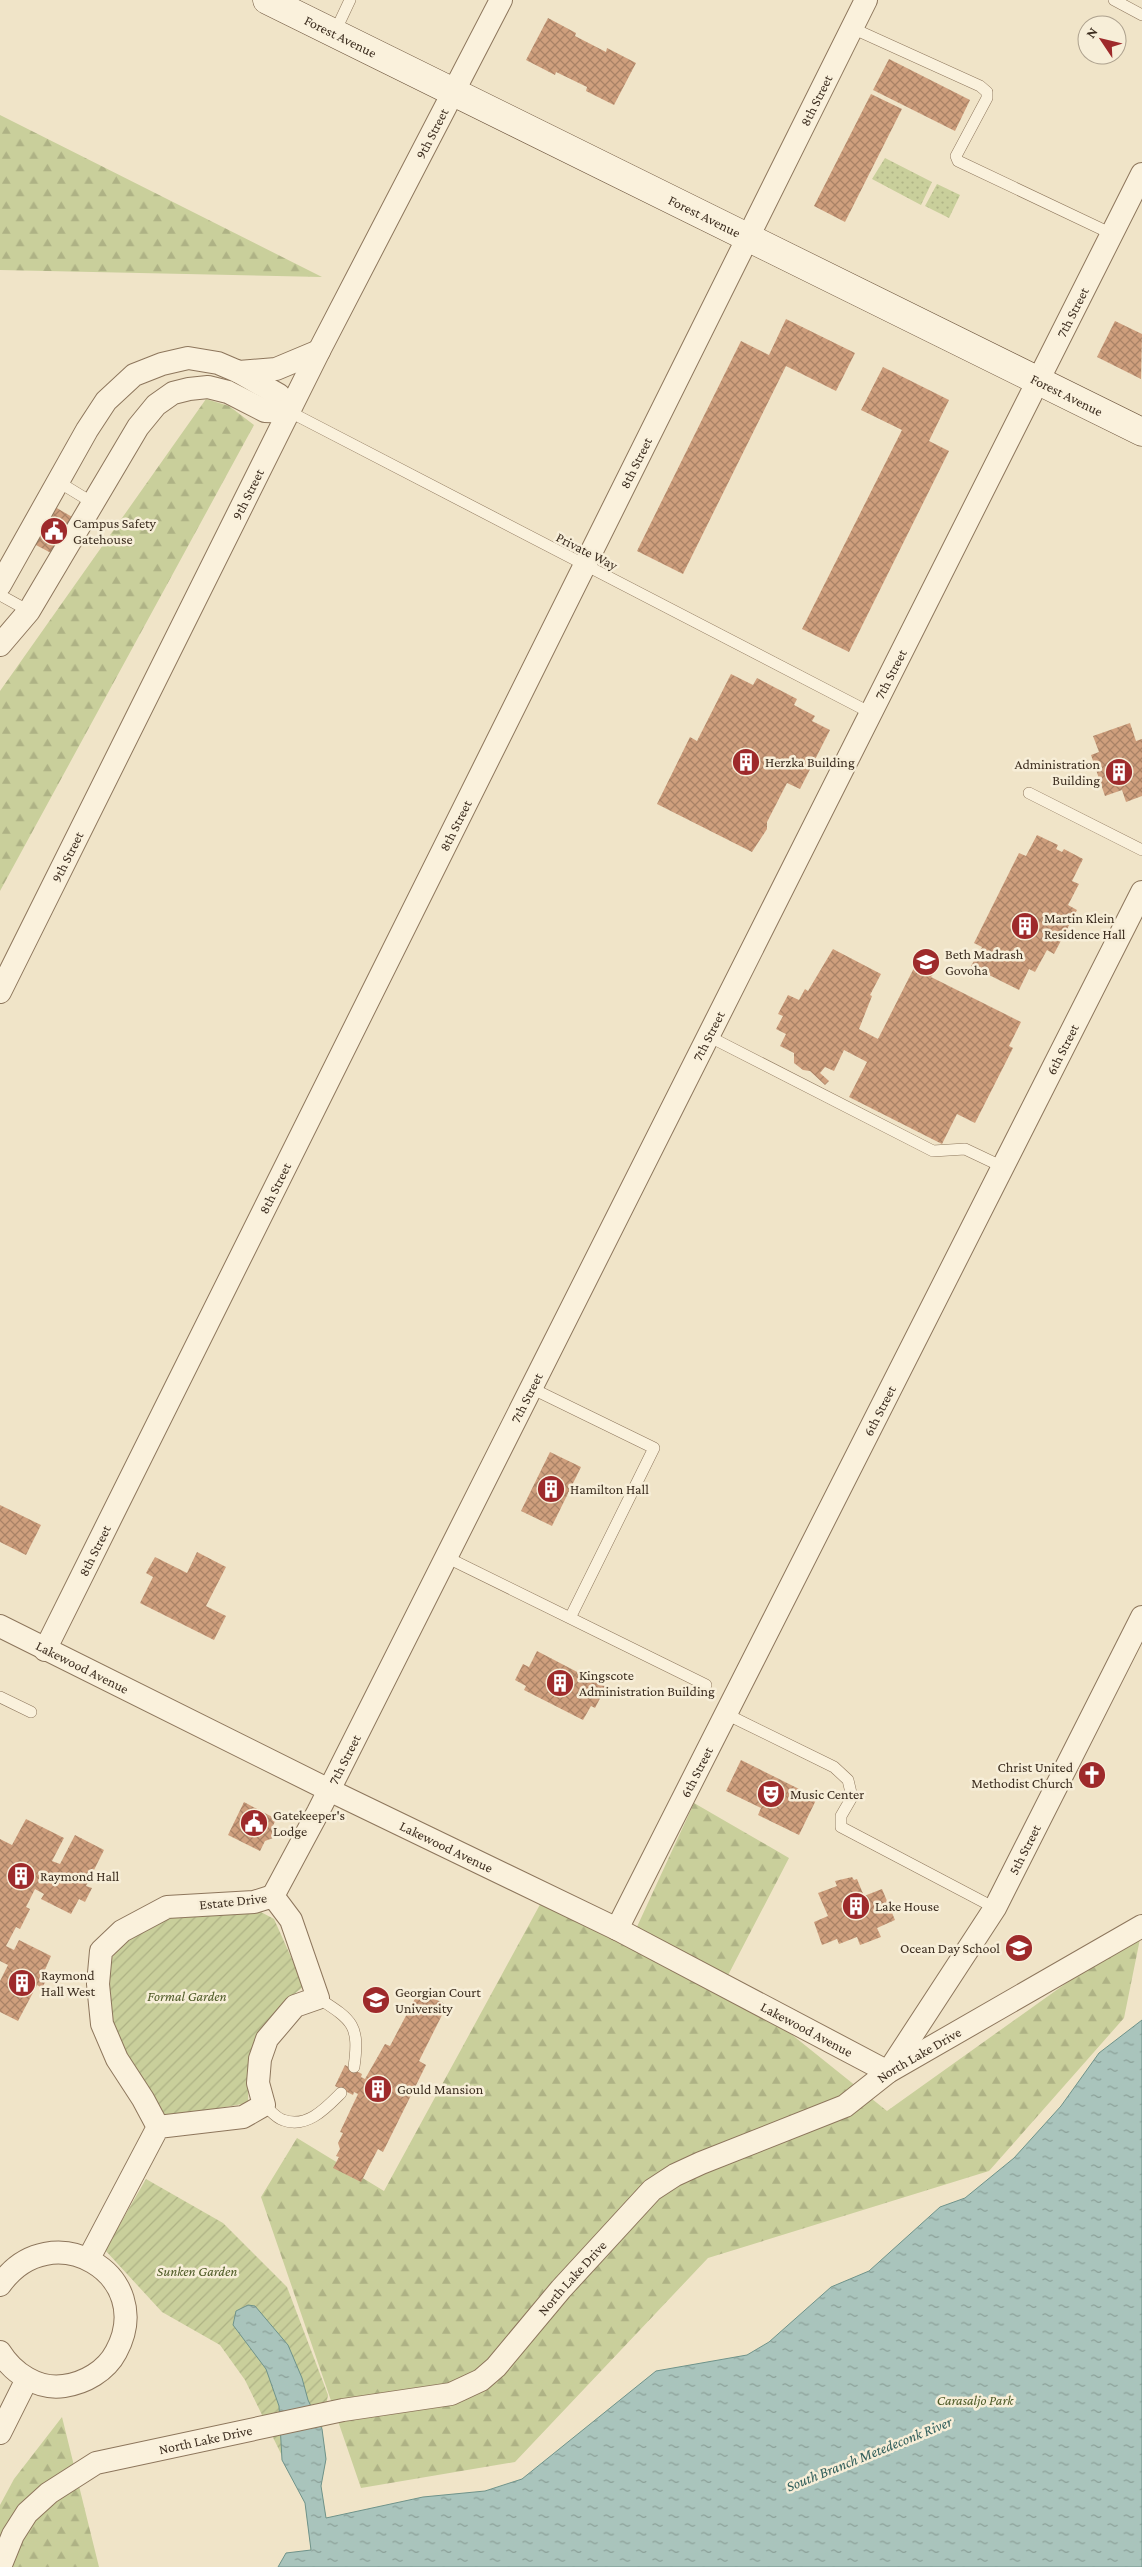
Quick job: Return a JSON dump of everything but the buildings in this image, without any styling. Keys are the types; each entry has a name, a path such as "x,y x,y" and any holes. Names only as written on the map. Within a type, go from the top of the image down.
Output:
{"street":[{"name":"9th Street","path":"0,992 319,351 501,0"},
{"name":"8th Street","path":"45,1650 866,0"},
{"name":"Forest Avenue","path":"279,3 334,34 1142,432"},
{"name":"7th Street","path":"273,1896 329,1790 1112,234 1135,205 1142,174"},
{"path":"239,372 276,369 319,351"},
{"path":"0,584 57,481 106,401 134,375 162,364 188,358 218,363 239,372 279,395 290,412"},
{"path":"0,645 29,611 138,427 156,405 173,394 189,388 208,387 228,392 265,410 290,412"},
{"name":"6th Street","path":"617,1929 1142,892"},
{"name":"5th Street","path":"888,2072 995,1908 1142,1618"},
{"name":"Lakewood Avenue","path":"0,1626 329,1790 617,1929 888,2072"},
{"name":"Estate Drive","path":"158,2127 143,2099 117,2059 102,2024 98,1984 101,1952 122,1931 167,1907 254,1902 273,1896 291,1920 318,1998"},
{"name":"North Lake Drive","path":"0,2567 13,2536 27,2513 49,2493 96,2462 343,2410 451,2394 481,2380 496,2367 561,2290 652,2190 675,2175 701,2163 845,2106 888,2072 1142,1926"},
{"path":"88,2258 158,2127 166,2124 199,2123 243,2116 264,2105 258,2083 260,2059 268,2039 295,2006 318,1998"},
{"path":"0,2352 7,2363 27,2379 42,2384 62,2386 81,2382 98,2373 112,2359 121,2342 126,2323 124,2303 117,2285 104,2270 88,2258 68,2252 46,2252 26,2260 3,2275"},
{"path":"0,2433 27,2379"}],"lane":[{"path":"334,34 350,0"},
{"path":"1114,0 1142,15"},
{"path":"852,28 980,86 987,92 987,98 956,156 958,162 1112,234"},
{"name":"Private Way","path":"290,412 871,713"},
{"path":"57,481 93,503"},
{"path":"0,595 29,611"},
{"path":"1029,793 1142,850"},
{"path":"708,1036 934,1151 965,1149 1003,1167"},
{"path":"531,1388 654,1448 570,1618"},
{"path":"446,1556 706,1685"},
{"path":"0,1697 31,1712"},
{"path":"726,1714 834,1767 848,1780 852,1797 841,1816 841,1827 995,1908"},
{"path":"318,1998 348,2017 358,2040 354,2067"},
{"path":"264,2105 282,2120 304,2122 323,2112 341,2093"}],"green space":[{"path":"0,115 322,277 0,270"},
{"path":"885,158 932,182 921,205 872,179"},
{"path":"937,184 960,195 949,218 925,206"},
{"path":"206,399 229,406 254,425 0,891 0,691"},
{"path":"694,1803 789,1858 725,1981 887,2111 1142,1929 1124,2018 989,2171 708,2258 515,2462 361,2488 261,2197 297,2138 384,2191 543,1899 630,1942"},
{"name":"Formal Garden","path":"259,1911 274,1919 304,1986 276,2012 266,2024 259,2037 251,2065 248,2103 168,2117 157,2111 112,2036 105,1989 111,1959 127,1937 169,1915"},
{"name":"Sunken Garden","path":"146,2179 223,2223 287,2287 328,2395 322,2429 326,2459 321,2486 326,2518 311,2550 305,2503 245,2380 220,2345 162,2312 105,2250"},
{"path":"62,2417 99,2567 0,2567 0,2505 14,2479"}],"water":[{"name":"Carasaljo Park","path":"1142,2020 1142,2567 278,2567 286,2553 311,2550 305,2503 282,2460 279,2406 266,2369 233,2325 236,2311 248,2305 255,2306 288,2345 302,2378 308,2400 322,2429 326,2459 321,2486 326,2518 423,2497 485,2491 522,2479 656,2371 747,2355 769,2342 831,2287 869,2271 940,2207 965,2198 1014,2158 1061,2106 1099,2053"}],"place":[{"name":"Campus Safety Gatehouse","path":"54,531"},
{"name":"Herzka Building","path":"746,762"},
{"name":"Administration Building","path":"1119,772"},
{"name":"Martin Klein Residence Hall","path":"1025,926"},
{"name":"Beth Madrash Govoha","path":"926,962"},
{"name":"Hamilton Hall","path":"551,1489"},
{"name":"Kingscote Administration Building","path":"560,1683"},
{"name":"Christ United Methodist Church","path":"1092,1775"},
{"name":"Music Center","path":"771,1794"},
{"name":"Gatekeeper's Lodge","path":"254,1823"},
{"name":"Raymond Hall","path":"21,1876"},
{"name":"Lake House","path":"856,1906"},
{"name":"Ocean Day School","path":"1019,1948"},
{"name":"Raymond Hall West","path":"22,1983"},
{"name":"Georgian Court University","path":"376,2000"},
{"name":"Gould Mansion","path":"378,2089"}],"water label":[{"name":"South Branch Metedeconk River","path":"869,2454"}]}
